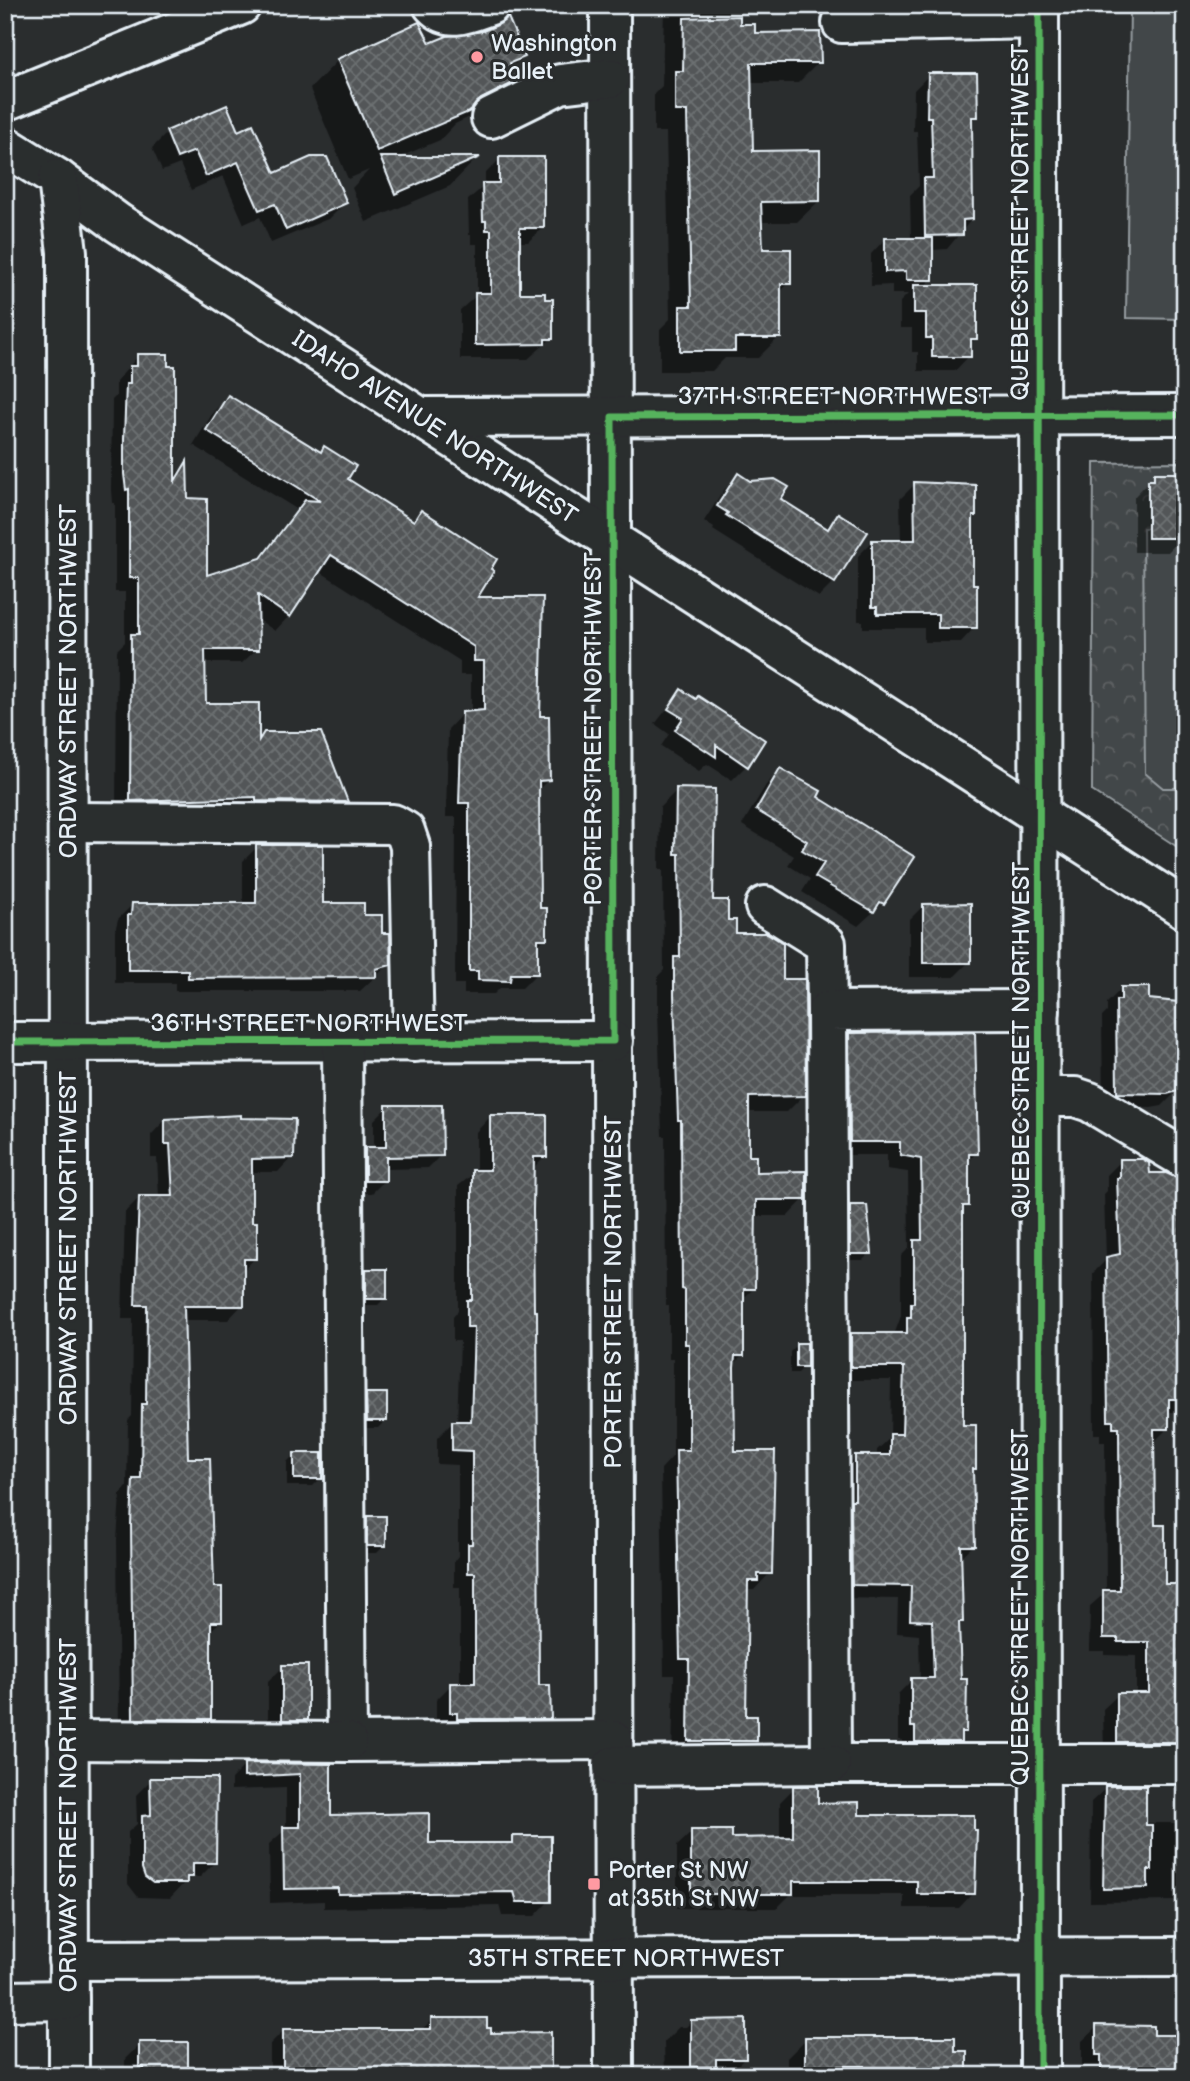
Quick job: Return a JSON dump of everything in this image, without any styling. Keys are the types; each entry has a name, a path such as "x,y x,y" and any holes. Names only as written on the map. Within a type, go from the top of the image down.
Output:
{"street":[{"path":"5,101 241,5"},
{"path":"433,5 441,13 459,16 491,5"},
{"name":"PORTER STREET NORTHWEST","path":"610,5 614,2076"},
{"path":"842,23 1039,12"},
{"name":"QUEBEC STREET NORTHWEST","path":"1039,12 1040,2076"},
{"path":"491,118 560,84 610,78"},
{"name":"IDAHO AVENUE NORTHWEST","path":"5,146 58,179 118,223 1185,909"},
{"name":"ORDWAY STREET NORTHWEST","path":"58,179 67,252 69,2076"},
{"path":"67,252 92,232 118,223"},
{"name":"37TH STREET NORTHWEST","path":"421,417 1185,415"},
{"path":"68,822 393,824 405,831 410,846 414,1042"},
{"path":"765,905 826,944 831,1765"},
{"path":"827,1012 1040,1010"},
{"name":"36TH STREET NORTHWEST","path":"5,1042 613,1041"},
{"path":"341,1042 347,1742"},
{"path":"1040,1097 1074,1097 1090,1102 1185,1159"},
{"path":"68,1740 347,1742 831,1765 1185,1764"},
{"name":"35TH STREET NORTHWEST","path":"68,1960 1185,1957"},
{"path":"5,2001 69,2000"}],"green space":[{"path":"1130,5 1185,5 1185,319 1126,318"},
{"path":"1185,462 1185,852 1092,791 1094,463"},
{"path":"1185,525 1185,788 1163,788 1145,773 1143,528"}],"building":[{"path":"740,16 740,24 755,24 755,33 820,32 821,63 751,63 753,151 820,150 820,201 761,202 763,249 791,249 791,284 781,284 781,338 735,338 735,351 680,351 680,306 691,306 687,111 675,111 675,71 683,71 684,18"},
{"path":"508,17 525,57 510,63 517,81 481,99 471,111 377,151 337,59 419,22 430,43 447,36 483,31"},
{"path":"928,73 977,73 978,117 972,117 973,219 963,220 963,235 925,236 924,178 933,178 931,117 927,117"},
{"path":"227,105 238,131 253,124 275,173 311,157 327,157 347,203 286,230 275,204 259,210 238,162 206,176 195,151 177,158 166,131"},
{"path":"380,157 480,157 395,194"},
{"path":"499,157 544,157 544,228 520,228 520,293 545,293 545,299 553,299 553,339 545,339 545,344 475,345 475,293 491,293 491,230 486,230 486,221 483,221 482,183 499,183"},
{"path":"885,238 933,238 933,280 906,280 906,271 885,272"},
{"path":"914,285 977,285 977,339 971,339 971,357 932,357 932,338 926,338 926,313 914,313"},
{"path":"137,354 168,354 168,366 175,366 175,481 187,461 188,498 207,499 207,575 261,558 305,500 320,501 206,430 228,395 321,452 324,446 356,466 348,479 414,521 421,510 497,559 491,569 494,571 478,597 543,597 540,716 549,716 550,780 539,781 540,908 547,908 547,939 538,939 538,974 511,974 510,981 478,980 478,971 469,971 469,803 459,803 462,712 484,710 484,661 474,661 474,647 331,555 290,617 258,595 259,650 205,650 206,703 259,703 259,740 264,732 321,732 348,802 256,801 256,797 130,801 131,634 139,634 139,578 129,578 129,489 126,490 124,474 124,439 126,384 130,384 130,366 137,366"},
{"path":"738,473 750,481 775,479 789,487 781,499 828,529 838,513 868,532 835,583 726,515 728,513 717,506"},
{"path":"1154,473 1184,473 1184,538 1148,538 1148,480 1154,480"},
{"path":"914,482 976,485 973,584 977,584 977,628 938,628 938,614 877,614 877,607 872,607 872,540 915,540"},
{"path":"681,689 696,699 698,696 765,740 748,767 716,745 716,757 675,730 683,718 668,709"},
{"path":"780,768 821,791 818,797 915,857 884,904 880,902 874,912 815,877 824,863 802,850 807,841 756,810"},
{"path":"676,788 715,789 713,900 728,900 728,920 736,920 736,933 767,933 783,943 783,979 805,979 806,1096 749,1097 749,1156 756,1156 756,1172 806,1171 806,1200 756,1200 755,1289 744,1289 744,1356 735,1356 735,1451 775,1451 772,1574 758,1574 758,1581 748,1581 746,1716 757,1716 757,1741 688,1741 689,1659 680,1659 676,1450 689,1450 689,1344 685,1344 685,1290 682,1289 681,1120 678,1120 674,995 674,957 680,957 679,854 675,854"},
{"path":"256,845 323,845 323,903 364,903 364,915 382,915 382,933 390,933 391,965 376,969 376,977 188,978 188,970 128,970 128,915 131,915 132,903 256,903"},
{"path":"971,903 971,963 923,963 923,904"},
{"path":"1121,987 1149,987 1149,999 1178,1002 1178,1033 1181,1033 1178,1091 1167,1094 1117,1093 1116,1000 1121,1000"},
{"path":"975,1032 978,1154 969,1154 969,1206 963,1206 963,1425 976,1425 976,1469 973,1469 975,1546 961,1546 963,1622 959,1622 961,1679 967,1679 966,1732 961,1732 961,1742 915,1742 915,1727 911,1727 911,1678 934,1678 932,1621 910,1620 911,1586 852,1585 851,1500 855,1500 855,1455 890,1455 890,1434 902,1434 904,1367 851,1367 851,1333 907,1333 907,1317 911,1317 911,1303 914,1303 914,1240 922,1240 921,1159 900,1155 900,1142 850,1142 849,1033"},
{"path":"386,1105 442,1105 443,1156 386,1157 386,1181 365,1181 365,1147 386,1147"},
{"path":"241,1115 241,1118 295,1119 294,1158 252,1159 252,1222 257,1222 257,1259 244,1259 244,1306 184,1306 188,1458 210,1458 214,1587 222,1587 222,1622 211,1622 211,1719 133,1719 131,1524 133,1479 141,1479 142,1404 146,1404 147,1305 135,1305 139,1196 173,1196 170,1144 165,1144 165,1119"},
{"path":"490,1115 547,1115 547,1157 534,1157 533,1210 534,1311 537,1311 539,1685 550,1685 551,1719 457,1719 457,1713 450,1713 450,1683 475,1683 475,1573 468,1573 468,1544 472,1544 472,1451 452,1450 452,1421 471,1421 474,1327 467,1327 467,1300 472,1300 472,1170 490,1170"},
{"path":"1120,1159 1142,1159 1149,1163 1150,1173 1166,1173 1182,1180 1181,1316 1185,1316 1185,1399 1169,1399 1169,1429 1154,1429 1155,1525 1165,1525 1165,1584 1180,1584 1185,1742 1117,1742 1117,1693 1149,1693 1149,1642 1118,1642 1118,1638 1103,1638 1103,1590 1120,1590 1119,1428 1113,1428 1113,1421 1108,1421 1106,1257 1120,1254 1117,1178 1120,1178"},
{"path":"850,1205 867,1205 872,1254 850,1254"},
{"path":"366,1269 387,1269 387,1299 366,1299"},
{"path":"796,1343 807,1343 807,1367 796,1367"},
{"path":"366,1393 387,1393 387,1421 367,1421"},
{"path":"294,1453 322,1453 322,1479 294,1479"},
{"path":"367,1516 386,1516 386,1546 367,1546"},
{"path":"282,1665 308,1665 308,1720 282,1720"},
{"path":"244,1763 331,1764 331,1815 429,1813 429,1843 513,1843 513,1836 551,1836 551,1902 517,1902 514,1892 338,1894 338,1888 284,1889 283,1827 300,1827 300,1774 244,1777"},
{"path":"150,1778 217,1778 216,1863 193,1863 193,1877 187,1877 187,1883 153,1883 145,1877 142,1868 142,1816 151,1815"},
{"path":"793,1786 818,1786 818,1803 859,1802 859,1815 974,1815 974,1830 977,1830 975,1894 917,1894 917,1881 793,1881 793,1894 691,1894 691,1830 732,1830 732,1838 793,1837"},
{"path":"1105,1786 1146,1786 1146,1825 1152,1825 1152,1870 1148,1870 1148,1888 1103,1889"},
{"path":"431,2018 487,2018 487,2028 491,2028 491,2033 551,2032 551,2076 283,2076 283,2029 431,2029"},
{"path":"746,2019 746,2059 716,2059 716,2067 691,2067 691,2020"},
{"path":"1096,2025 1154,2026 1154,2035 1185,2035 1185,2076 1101,2076 1101,2055 1096,2055"},
{"path":"805,2037 955,2037 955,2051 967,2051 967,2076 865,2076 865,2066 805,2066"},
{"path":"139,2042 188,2042 188,2076 144,2076 144,2067 139,2067"}],"cycle path":[{"path":"1039,5 1040,2076"},
{"path":"5,1042 613,1041 612,417 1185,415"}],"place":[{"name":"Washington Ballet","path":"477,57"},
{"name":"Porter St NW at 35th St NW","path":"594,1884"}]}
